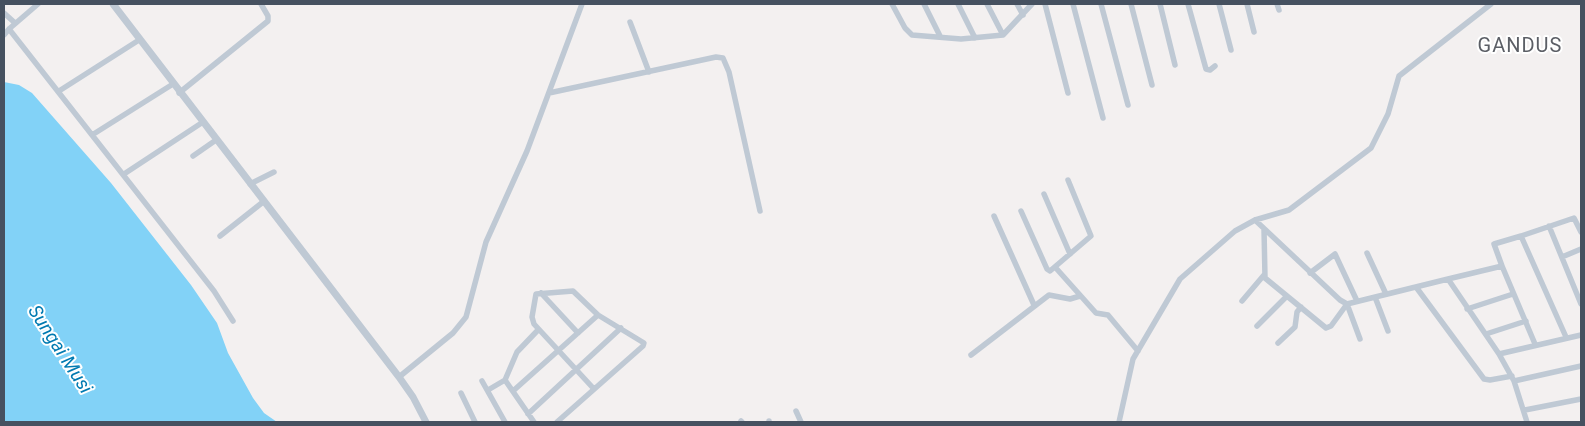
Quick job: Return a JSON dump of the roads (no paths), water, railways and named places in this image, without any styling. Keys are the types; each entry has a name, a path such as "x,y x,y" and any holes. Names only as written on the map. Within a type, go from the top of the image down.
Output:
{"street":[{"path":"4,35 38,4"},
{"path":"113,4 179,93 399,377 413,397 426,422"},
{"path":"179,93 268,21 268,16 261,4"},
{"path":"399,377 453,333 466,317 486,242 527,151 582,4"},
{"path":"892,4 909,34 974,38 1002,34 1032,4"},
{"path":"924,4 940,36"},
{"path":"958,4 974,38"},
{"path":"987,4 1002,34"},
{"path":"1017,4 1023,15"},
{"path":"1045,4 1068,93"},
{"path":"1073,4 1103,118"},
{"path":"1102,4 1128,105"},
{"path":"1131,4 1152,84"},
{"path":"1160,4 1175,65"},
{"path":"1188,4 1206,69 1210,70 1215,66"},
{"path":"1219,4 1231,50"},
{"path":"1248,4 1254,32"},
{"path":"1119,422 1129,368 1180,279 1235,231 1255,220 1289,210 1370,148 1378,137 1388,114 1399,76 1491,4"},
{"path":"4,13 15,23"},
{"path":"630,22 649,72"},
{"path":"9,29 214,291 233,321"},
{"path":"59,91 139,40"},
{"path":"549,93 716,57 725,60 760,211"},
{"path":"92,135 173,84"},
{"path":"124,174 203,122"},
{"path":"194,156 216,140"},
{"path":"250,184 274,172"},
{"path":"1021,211 1047,270 1050,271 1091,236 1068,180"},
{"path":"1044,194 1070,254"},
{"path":"220,236 263,202"},
{"path":"994,216 1034,305"},
{"path":"1535,344 1494,244 1581,216"},
{"path":"1574,218 1581,232"},
{"path":"1255,220 1310,273 1347,304 1360,339"},
{"path":"1549,226 1581,304"},
{"path":"1242,301 1264,275 1264,229"},
{"path":"1520,236 1566,337"},
{"path":"1562,257 1581,249"},
{"path":"1367,253 1386,294"},
{"path":"1310,273 1335,254 1357,302"},
{"path":"1264,275 1326,328 1331,326 1347,304 1502,266"},
{"path":"1055,267 1096,313 1108,315 1138,351"},
{"path":"1448,279 1486,334 1513,378 1525,410 1527,422"},
{"path":"1416,287 1482,377 1490,380 1513,378 1581,366"},
{"path":"557,422 594,390 645,344 598,315 573,291 540,293 536,295 532,317 538,330 594,390"},
{"path":"540,293 578,332"},
{"path":"1467,309 1513,294"},
{"path":"970,355 1049,295 1070,299 1080,296"},
{"path":"1257,326 1287,296"},
{"path":"1375,297 1388,331"},
{"path":"1278,343 1295,327 1297,312 1301,307"},
{"path":"513,392 598,315"},
{"path":"1486,334 1526,321"},
{"path":"528,414 621,328"},
{"path":"488,390 505,380 517,352 538,330"},
{"path":"1499,354 1535,344 1581,335"},
{"path":"505,380 534,422"},
{"path":"482,381 505,422"},
{"path":"461,393 475,422"},
{"path":"1525,410 1581,399"},
{"path":"796,411 801,422"}],"water":[{"name":"Sungai Musi","path":"4,82 19,85 32,93 111,183 191,285 217,323 228,353 253,398 264,413 277,422 4,422"}],"district":[{"name":"GANDUS","path":"1520,47"}]}
